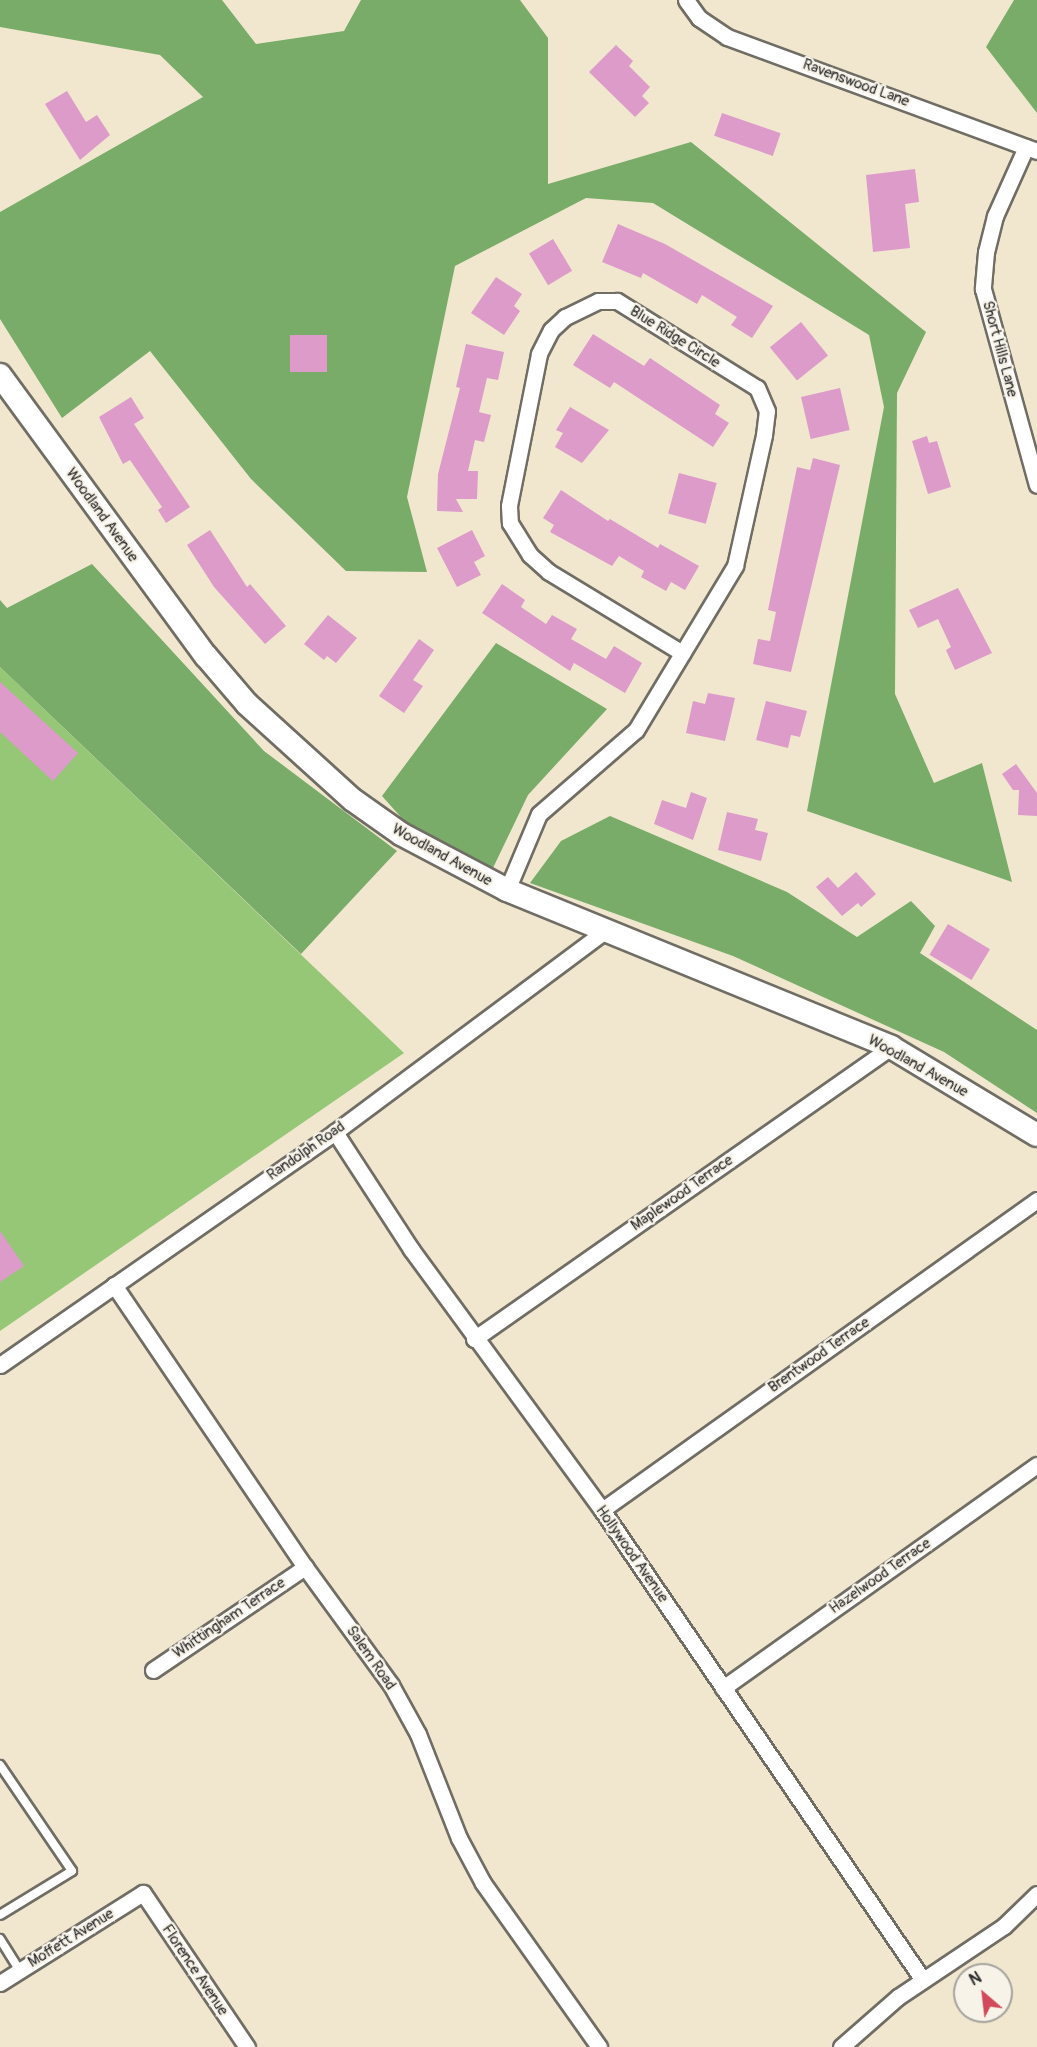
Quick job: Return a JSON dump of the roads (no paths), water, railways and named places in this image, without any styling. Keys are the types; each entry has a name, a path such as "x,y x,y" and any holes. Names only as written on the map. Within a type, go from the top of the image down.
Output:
{"street":[{"name":"Ravenswood Lane","path":"686,0 699,18 727,37 1031,149"},
{"name":"Short Hills Lane","path":"1031,149 995,216 986,252 983,289 1037,485"},
{"name":"Blue Ridge Circle","path":"507,890 540,814 636,730 735,566 768,411 757,388 617,301 598,301 565,316 551,330 539,354 509,506 510,523 530,555 549,572 682,653"},
{"name":"Woodland Avenue","path":"0,375 206,656 247,704 353,800 401,834 507,890 891,1047 1037,1135"},
{"name":"Randolph Road","path":"0,1365 335,1132 607,929"},
{"name":"Maplewood Terrace","path":"474,1339 891,1047"},
{"name":"Hollywood Avenue","path":"335,1132 474,1339 602,1510 923,1980"},
{"name":"Brentwood Terrace","path":"602,1510 1037,1200"},
{"name":"Salem Road","path":"114,1285 305,1567 391,1685 418,1734 459,1838 483,1883 599,2047"},
{"name":"Hazelwood Terrace","path":"723,1688 1037,1465"},
{"name":"Whittingham Terrace","path":"153,1670 305,1567"},
{"name":"Moffett Avenue","path":"0,1983 143,1893"},
{"name":"Florence Avenue","path":"143,1893 247,2047"},
{"path":"841,2047 923,1980 1004,1926 1037,1894"}],"lane":[{"path":"0,1766 72,1870 0,1915"},
{"path":"0,1939 20,1971"}]}
